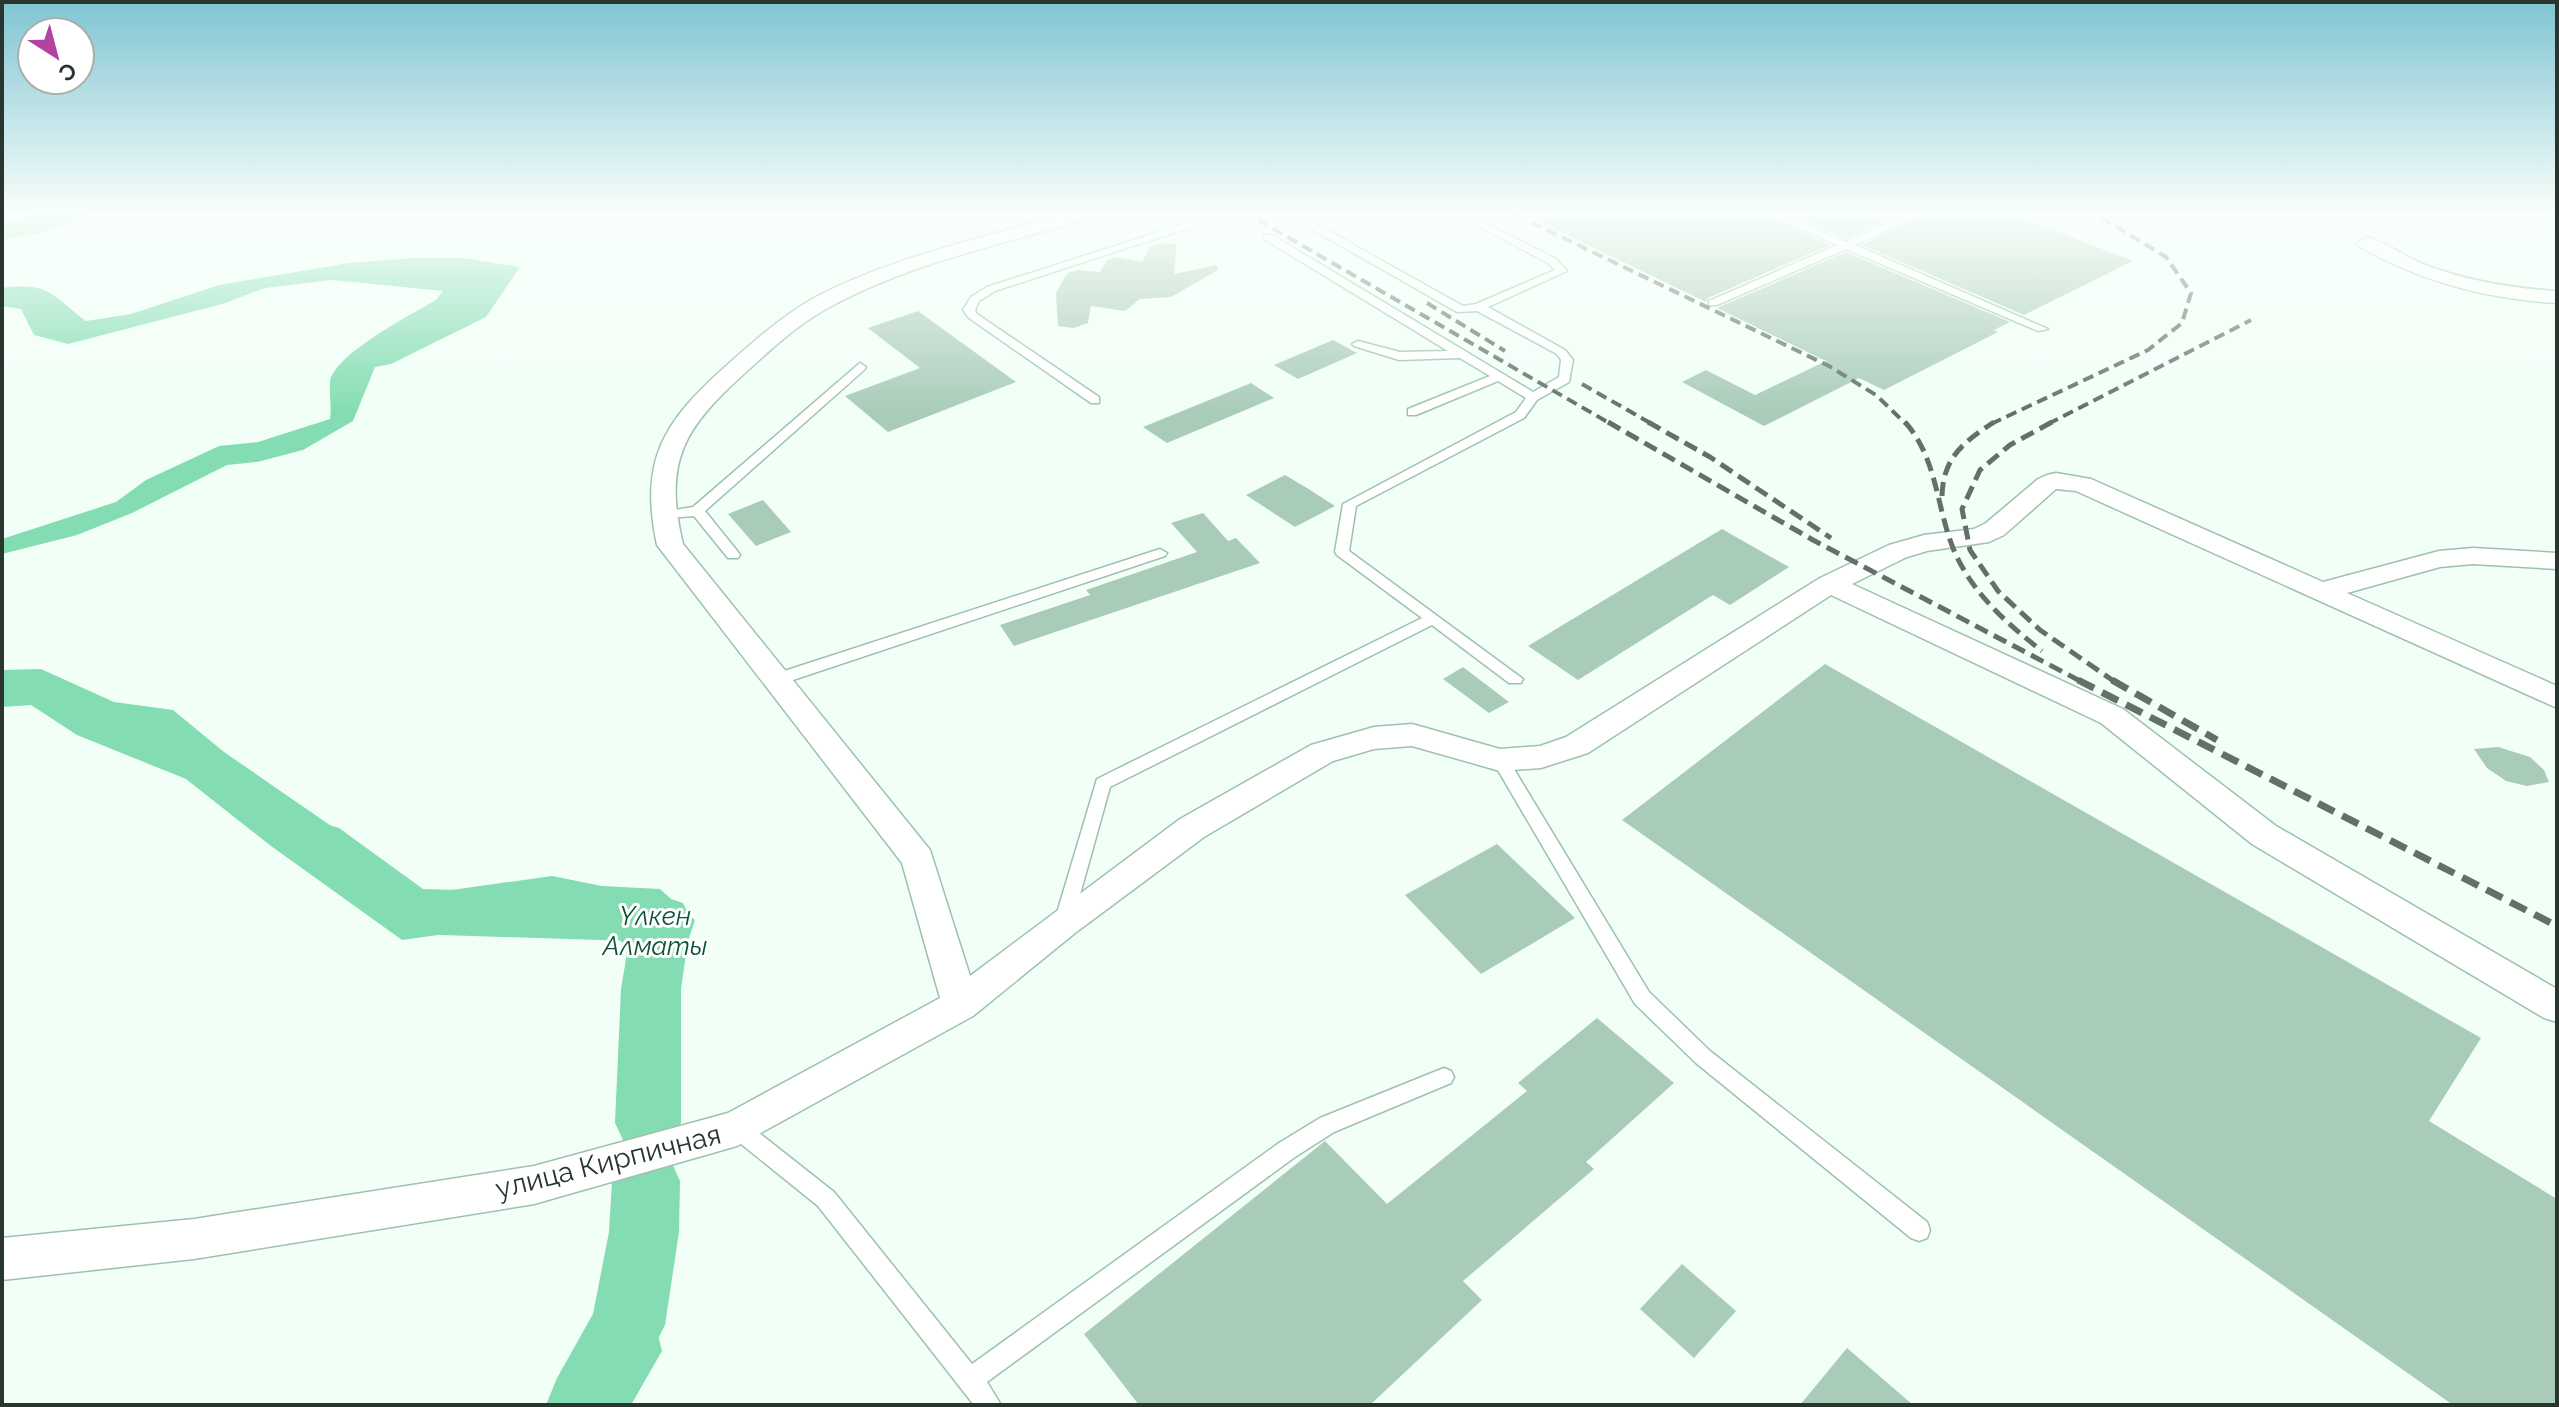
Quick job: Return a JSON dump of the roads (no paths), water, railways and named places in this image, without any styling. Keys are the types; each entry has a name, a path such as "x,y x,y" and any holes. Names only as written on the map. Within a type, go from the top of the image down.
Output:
{"street":[{"path":"874,281 793,319 705,397 685,420 669,447 660,481 661,516 670,545 687,570 918,859 960,1005"},
{"path":"2451,281 2530,296 2557,297"},
{"path":"1500,760 1541,757 1577,745 1830,584 1898,551 1924,543 1980,536 1995,529 2047,484 2056,480 2082,484 2557,698"},
{"path":"2319,592 2439,559 2473,556 2557,561"},
{"path":"1830,584 2112,716 2264,835 2557,1007"},
{"name":"улица Кирпичная","path":"2,1259 194,1239 534,1185 737,1128 960,1005 1063,923 1192,828 1322,753 1374,738 1412,735 1500,760"}],"lane":[{"path":"1017,281 991,289 975,299 969,310 973,316 1095,400"},
{"path":"1341,281 1533,397"},
{"path":"1409,281 1461,310 1479,307 1540,281"},
{"path":"1713,303 1765,281"},
{"path":"1928,281 2042,329"},
{"path":"1479,307 1561,352 1567,360 1565,379 1533,397 1520,415 1350,504 1342,552 1515,679"},
{"path":"1358,344 1399,356 1464,354"},
{"path":"661,516 697,511 860,367"},
{"path":"1412,412 1500,376"},
{"path":"697,511 733,555"},
{"path":"775,680 1160,553"},
{"path":"1063,923 1103,783 1433,619"},
{"path":"1500,760 1642,998 1703,1057 1919,1230"},
{"path":"971,1379 1287,1150 1327,1125 1444,1077"},
{"path":"737,1128 826,1199 989,1405"}],"water":[{"path":"245,281 326,281 265,288 222,304 68,344 34,335 21,309 2,306 2,288 30,287 49,292 86,321 131,314 219,285"},
{"path":"339,281 511,281 486,317 391,364 375,367 353,421 303,450 257,462 227,465 132,513 77,535 2,554 2,539 116,502 146,480 219,446 258,442 330,419 330,382 334,371 375,336 436,300 443,291"},
{"name":"Үлкен Алматы","path":"41,669 114,702 173,710 224,752 353,841 375,887 409,896 552,876 602,886 660,889 695,920 672,989 629,1010 632,967 616,929 574,916 402,940 271,846 186,779 77,735 31,705 2,707 2,670"},
{"path":"654,1320 662,1351 631,1405 551,1405 592,1349 597,1336"}],"waterway":[{"name":"Үлкен Алматы","path":"319,843 411,911 662,919 651,989 648,1123"},
{"name":"Үлкен Алматы","path":"584,1405 628,1325 644,1232 646,1181"}],"railway":[{"path":"1363,281 1611,424"},
{"path":"1652,281 1829,366 1876,395 1906,424"},
{"path":"1992,424 2148,350 2182,323 2191,293 2182,281"},
{"path":"1427,303 1505,351"},
{"path":"2048,424 2251,320"},
{"path":"1582,384 1652,424"},
{"path":"1608,422 1813,540 2082,682"},
{"path":"1648,422 1710,457 1831,538"},
{"path":"1905,422 1924,451 1947,532 1969,579 1991,606 2042,651"},
{"path":"2052,422 2010,445 1980,470 1962,509 1970,550 1998,591 2040,630 2113,680"},
{"path":"1942,496 1946,471 1957,452 1992,424"},
{"path":"2078,680 2557,926"},
{"path":"2113,680 2217,740"}]}
